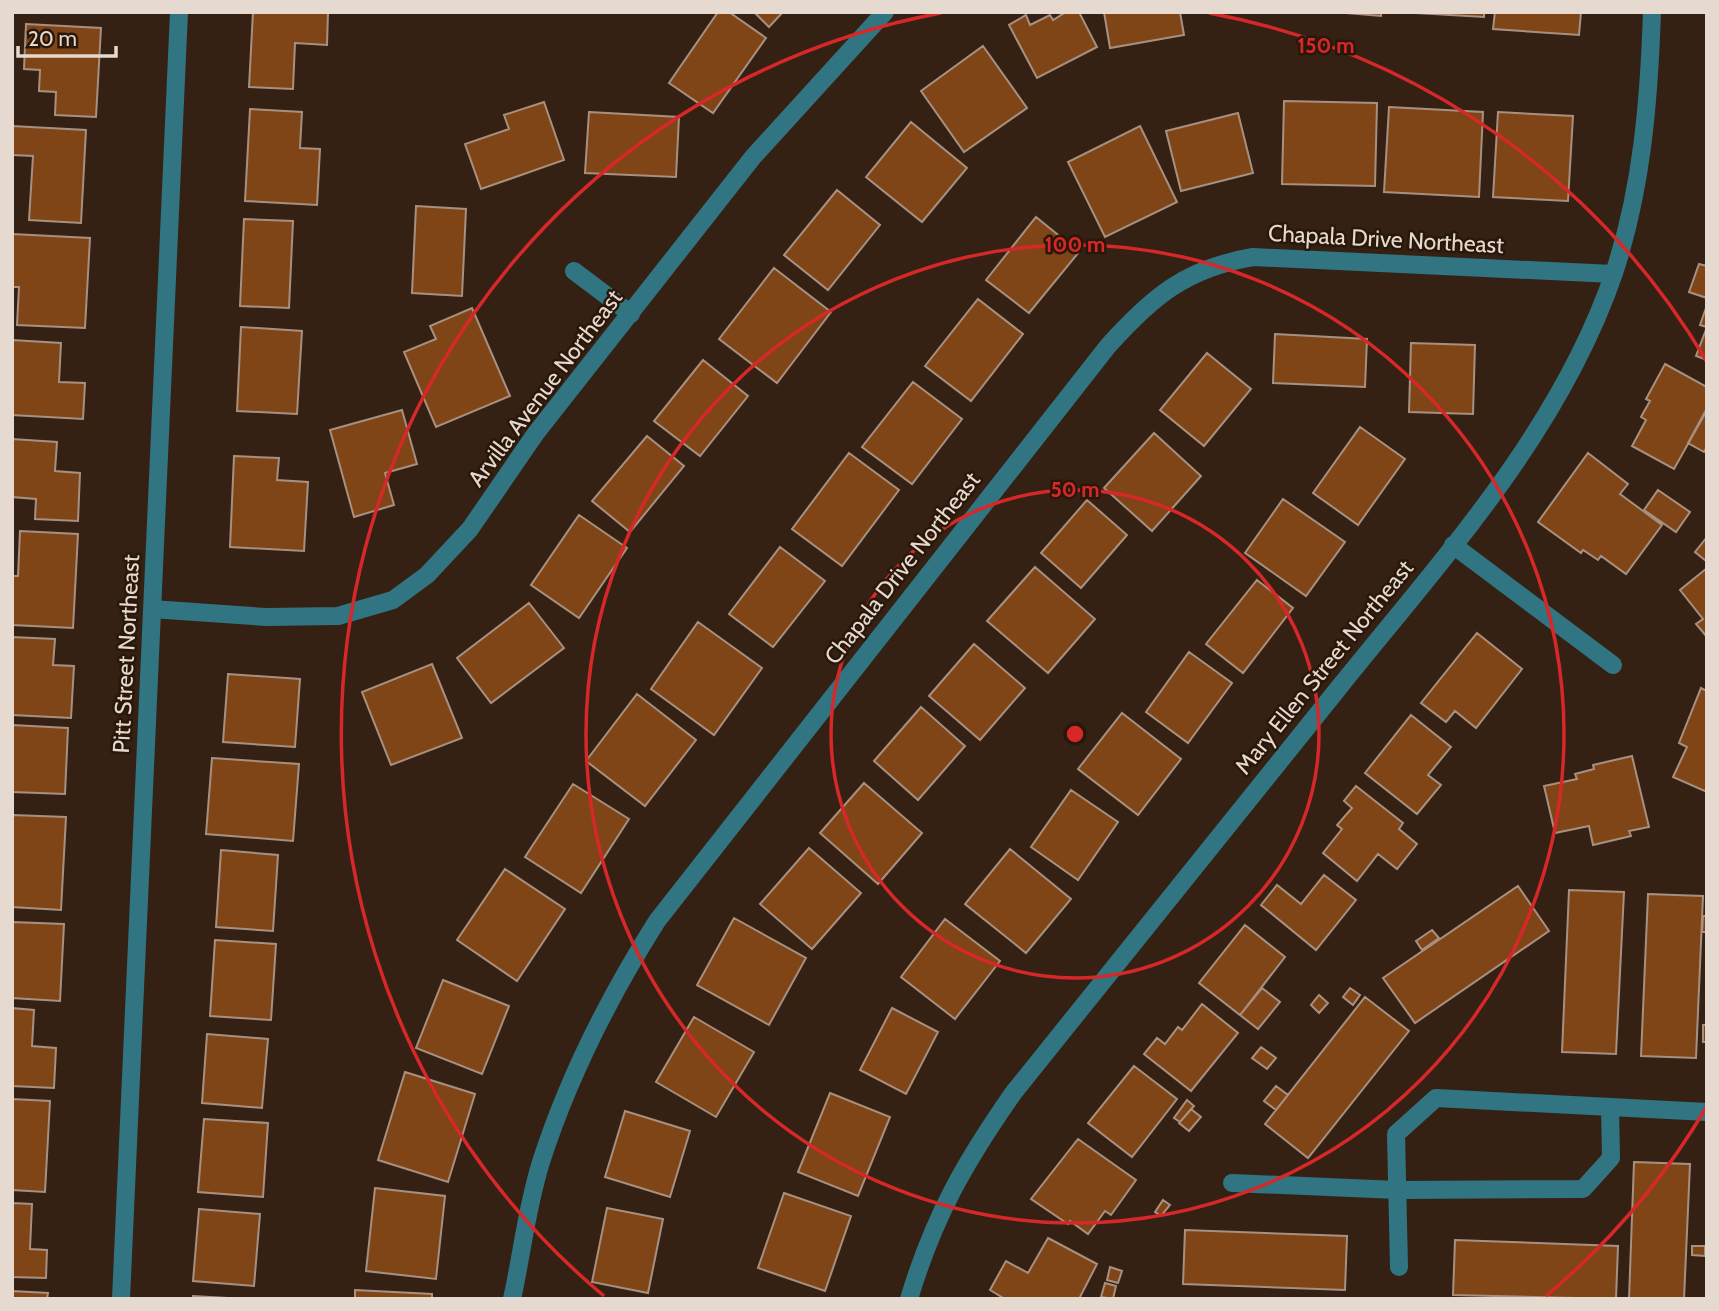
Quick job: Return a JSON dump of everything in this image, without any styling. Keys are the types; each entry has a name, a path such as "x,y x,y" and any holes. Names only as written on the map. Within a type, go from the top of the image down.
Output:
{"street":[{"name":"Pitt Street Northeast","path":"121,1299 178,12"},
{"name":"Arvilla Avenue Northeast","path":"152,609 266,617 338,617 393,600 427,575 470,530 536,433 754,157 885,12"},
{"name":"Mary Ellen Street Northeast","path":"909,1299 941,1208 968,1158 1014,1092 1453,545 1537,432 1564,384 1613,274 1638,176 1650,83 1652,12"},
{"name":"Chapala Drive Northeast","path":"512,1299 541,1164 586,1044 616,985 657,920 1108,346 1144,306 1190,274 1219,262 1253,257 1613,274"},
{"path":"574,271 631,314"},
{"path":"1453,545 1613,665"},
{"path":"1399,1267 1396,1134 1436,1098 1707,1112"},
{"path":"1232,1183 1397,1190 1583,1189 1611,1158 1611,1107"}],"building":[{"path":"253,12 328,12 327,45 295,43 293,89 249,87"},
{"path":"718,12 729,12 766,38 713,113 669,83"},
{"path":"754,12 783,12 769,27"},
{"path":"1066,12 1079,12 1097,47 1037,78 1009,25 1026,15 1030,25 1050,15 1053,20"},
{"path":"1104,12 1180,12 1184,35 1110,48"},
{"path":"1334,12 1381,12 1381,16"},
{"path":"1398,12 1484,12 1484,17"},
{"path":"1495,12 1581,12 1579,35 1493,29"},
{"path":"26,24 101,28 96,117 55,115 56,92 39,91 40,70 24,69"},
{"path":"983,46 1027,108 964,152 921,91"},
{"path":"1284,101 1377,103 1375,186 1282,184"},
{"path":"544,102 564,160 481,189 465,144 509,129 504,115"},
{"path":"1389,107 1483,112 1479,197 1384,192"},
{"path":"250,109 302,112 300,148 320,149 317,205 245,201"},
{"path":"589,112 679,117 676,177 585,173"},
{"path":"1498,112 1573,116 1568,201 1493,197"},
{"path":"1238,113 1253,173 1181,191 1166,131"},
{"path":"911,122 967,168 922,222 866,177"},
{"path":"12,126 86,130 81,223 29,220 33,156 12,155"},
{"path":"1140,126 1177,202 1105,237 1068,162"},
{"path":"837,190 880,225 828,290 784,255"},
{"path":"416,206 466,209 462,296 412,293"},
{"path":"1036,217 1079,252 1029,313 986,280"},
{"path":"244,219 293,221 289,308 240,306"},
{"path":"12,234 90,238 85,328 17,325 19,287 12,287"},
{"path":"1699,264 1707,266 1707,298 1689,292"},
{"path":"774,268 831,312 777,383 719,339"},
{"path":"978,299 1023,334 971,401 925,366"},
{"path":"1707,305 1707,327 1700,325"},
{"path":"472,308 510,396 436,427 404,352 436,339 430,326"},
{"path":"241,327 302,331 297,414 237,411"},
{"path":"1707,327 1707,360 1696,356"},
{"path":"1275,334 1367,339 1365,387 1273,383"},
{"path":"12,340 61,343 59,382 85,383 83,419 12,415"},
{"path":"1411,343 1475,345 1473,414 1409,412"},
{"path":"1207,353 1251,389 1204,446 1160,410"},
{"path":"703,360 748,396 700,456 654,421"},
{"path":"1665,364 1707,387 1707,410 1674,469 1632,446 1646,420 1641,417 1650,401 1646,399"},
{"path":"913,382 962,419 912,484 862,447"},
{"path":"402,410 417,464 385,473 394,505 354,517 330,430"},
{"path":"1706,410 1707,447 1704,452 1688,443"},
{"path":"1360,427 1405,459 1358,525 1313,493"},
{"path":"1154,433 1201,476 1152,531 1104,488"},
{"path":"647,436 684,466 630,532 592,501"},
{"path":"12,439 57,442 55,471 80,473 78,521 35,519 36,499 12,497"},
{"path":"849,453 899,490 842,566 792,529"},
{"path":"1588,453 1628,484 1620,494 1662,525 1626,574 1601,556 1598,560 1583,550 1581,553 1538,522"},
{"path":"234,456 279,458 277,480 308,482 304,551 230,547"},
{"path":"1658,490 1690,512 1676,532 1644,510"},
{"path":"1283,499 1345,542 1306,596 1245,553"},
{"path":"1087,500 1127,535 1081,588 1041,553"},
{"path":"579,515 627,548 579,618 531,585"},
{"path":"20,531 78,534 73,628 12,625 12,576 18,576"},
{"path":"1707,537 1707,560 1706,561 1695,552"},
{"path":"780,547 825,581 773,647 729,614"},
{"path":"1035,567 1095,619 1048,673 987,621"},
{"path":"1707,568 1707,637 1696,624 1703,619 1680,590"},
{"path":"1257,580 1293,608 1243,673 1206,644"},
{"path":"529,603 564,648 491,703 457,658"},
{"path":"698,622 762,668 714,735 651,689"},
{"path":"1477,633 1522,669 1476,728 1455,711 1446,722 1421,703"},
{"path":"12,637 55,639 53,665 74,666 71,718 12,715"},
{"path":"974,644 1025,688 980,740 929,696"},
{"path":"1189,652 1232,683 1188,743 1146,712"},
{"path":"432,664 462,738 391,765 362,692"},
{"path":"228,674 300,679 295,747 223,742"},
{"path":"1701,688 1707,691 1707,792 1673,777 1687,747 1679,743"},
{"path":"637,694 696,740 645,806 586,761"},
{"path":"921,707 965,746 918,800 874,761"},
{"path":"1122,713 1181,759 1138,815 1078,769"},
{"path":"1411,715 1451,747 1428,775 1441,785 1417,814 1365,773"},
{"path":"12,725 68,728 65,794 12,792"},
{"path":"1632,756 1649,827 1629,831 1631,836 1593,845 1589,826 1555,833 1544,786 1577,779 1575,774 1594,769 1593,765"},
{"path":"212,758 299,764 293,841 206,834"},
{"path":"864,783 922,833 878,884 820,833"},
{"path":"573,784 629,819 581,893 525,857"},
{"path":"1356,786 1403,823 1399,829 1417,844 1397,869 1378,854 1357,881 1323,853 1342,829 1337,825 1352,808 1344,801"},
{"path":"1071,790 1118,822 1078,880 1031,847"},
{"path":"12,815 66,817 61,910 12,907"},
{"path":"809,848 861,893 812,949 760,904"},
{"path":"1010,849 1071,899 1026,953 965,904"},
{"path":"221,850 278,855 273,931 216,927"},
{"path":"505,869 565,909 517,981 457,940"},
{"path":"1324,875 1356,900 1316,950 1261,905 1277,885 1301,904"},
{"path":"1518,886 1549,931 1415,1023 1383,978"},
{"path":"1569,890 1624,892 1616,1054 1562,1052"},
{"path":"1648,894 1703,896 1696,1058 1641,1056"},
{"path":"1703,916 1707,916 1707,932 1702,932"},
{"path":"734,918 806,958 769,1025 697,985"},
{"path":"945,919 1000,961 955,1019 901,977"},
{"path":"12,922 64,924 60,1001 12,998"},
{"path":"1245,925 1285,957 1240,1015 1199,983"},
{"path":"1432,930 1439,938 1422,950 1416,941"},
{"path":"215,940 276,944 271,1020 210,1016"},
{"path":"443,980 509,1006 482,1074 416,1048"},
{"path":"1262,988 1280,1002 1258,1029 1240,1015"},
{"path":"1350,988 1360,995 1353,1005 1343,997"},
{"path":"1319,995 1328,1003 1319,1013 1311,1005"},
{"path":"1365,997 1409,1031 1308,1158 1265,1124"},
{"path":"1202,1004 1238,1033 1191,1091 1144,1054 1157,1038 1165,1044 1178,1027 1182,1030"},
{"path":"12,1008 34,1010 32,1046 56,1048 54,1088 12,1086"},
{"path":"892,1008 938,1032 906,1094 860,1070"},
{"path":"694,1017 754,1052 716,1117 656,1082"},
{"path":"1703,1025 1707,1025 1707,1042 1703,1042"},
{"path":"207,1034 268,1039 262,1108 202,1103"},
{"path":"1261,1047 1276,1058 1267,1069 1252,1058"},
{"path":"1134,1066 1177,1099 1132,1157 1088,1123"},
{"path":"405,1072 475,1094 448,1182 378,1160"},
{"path":"1276,1086 1288,1095 1276,1110 1264,1101"},
{"path":"830,1093 890,1117 858,1196 798,1172"},
{"path":"12,1099 50,1101 45,1192 12,1190"},
{"path":"1187,1100 1194,1106 1180,1122 1174,1118"},
{"path":"1191,1109 1201,1117 1189,1131 1179,1123"},
{"path":"625,1111 690,1131 670,1197 605,1177"},
{"path":"204,1119 268,1123 263,1197 198,1192"},
{"path":"1078,1139 1136,1180 1111,1215 1105,1211 1088,1234 1031,1199"},
{"path":"1634,1162 1690,1164 1684,1299 1629,1299"},
{"path":"375,1188 445,1196 436,1279 366,1271"},
{"path":"784,1193 851,1216 825,1291 758,1268"},
{"path":"1163,1200 1170,1205 1161,1216 1155,1212"},
{"path":"12,1203 32,1204 30,1249 47,1250 46,1278 12,1277"},
{"path":"607,1208 663,1219 648,1293 592,1282"},
{"path":"199,1209 260,1214 254,1286 193,1281"},
{"path":"1185,1230 1347,1236 1345,1290 1183,1284"},
{"path":"1048,1238 1097,1264 1079,1299 1005,1299 990,1290 1006,1261 1028,1273"},
{"path":"1455,1240 1618,1246 1616,1299 1453,1295"},
{"path":"1692,1246 1705,1246 1705,1256 1692,1255"},
{"path":"1110,1267 1122,1271 1118,1283 1107,1280"},
{"path":"1105,1283 1116,1286 1113,1299 1101,1297"},
{"path":"355,1290 432,1294 432,1299 355,1299"},
{"path":"12,1291 48,1293 47,1299 12,1299"},
{"path":"193,1296 246,1299 193,1299"}]}
